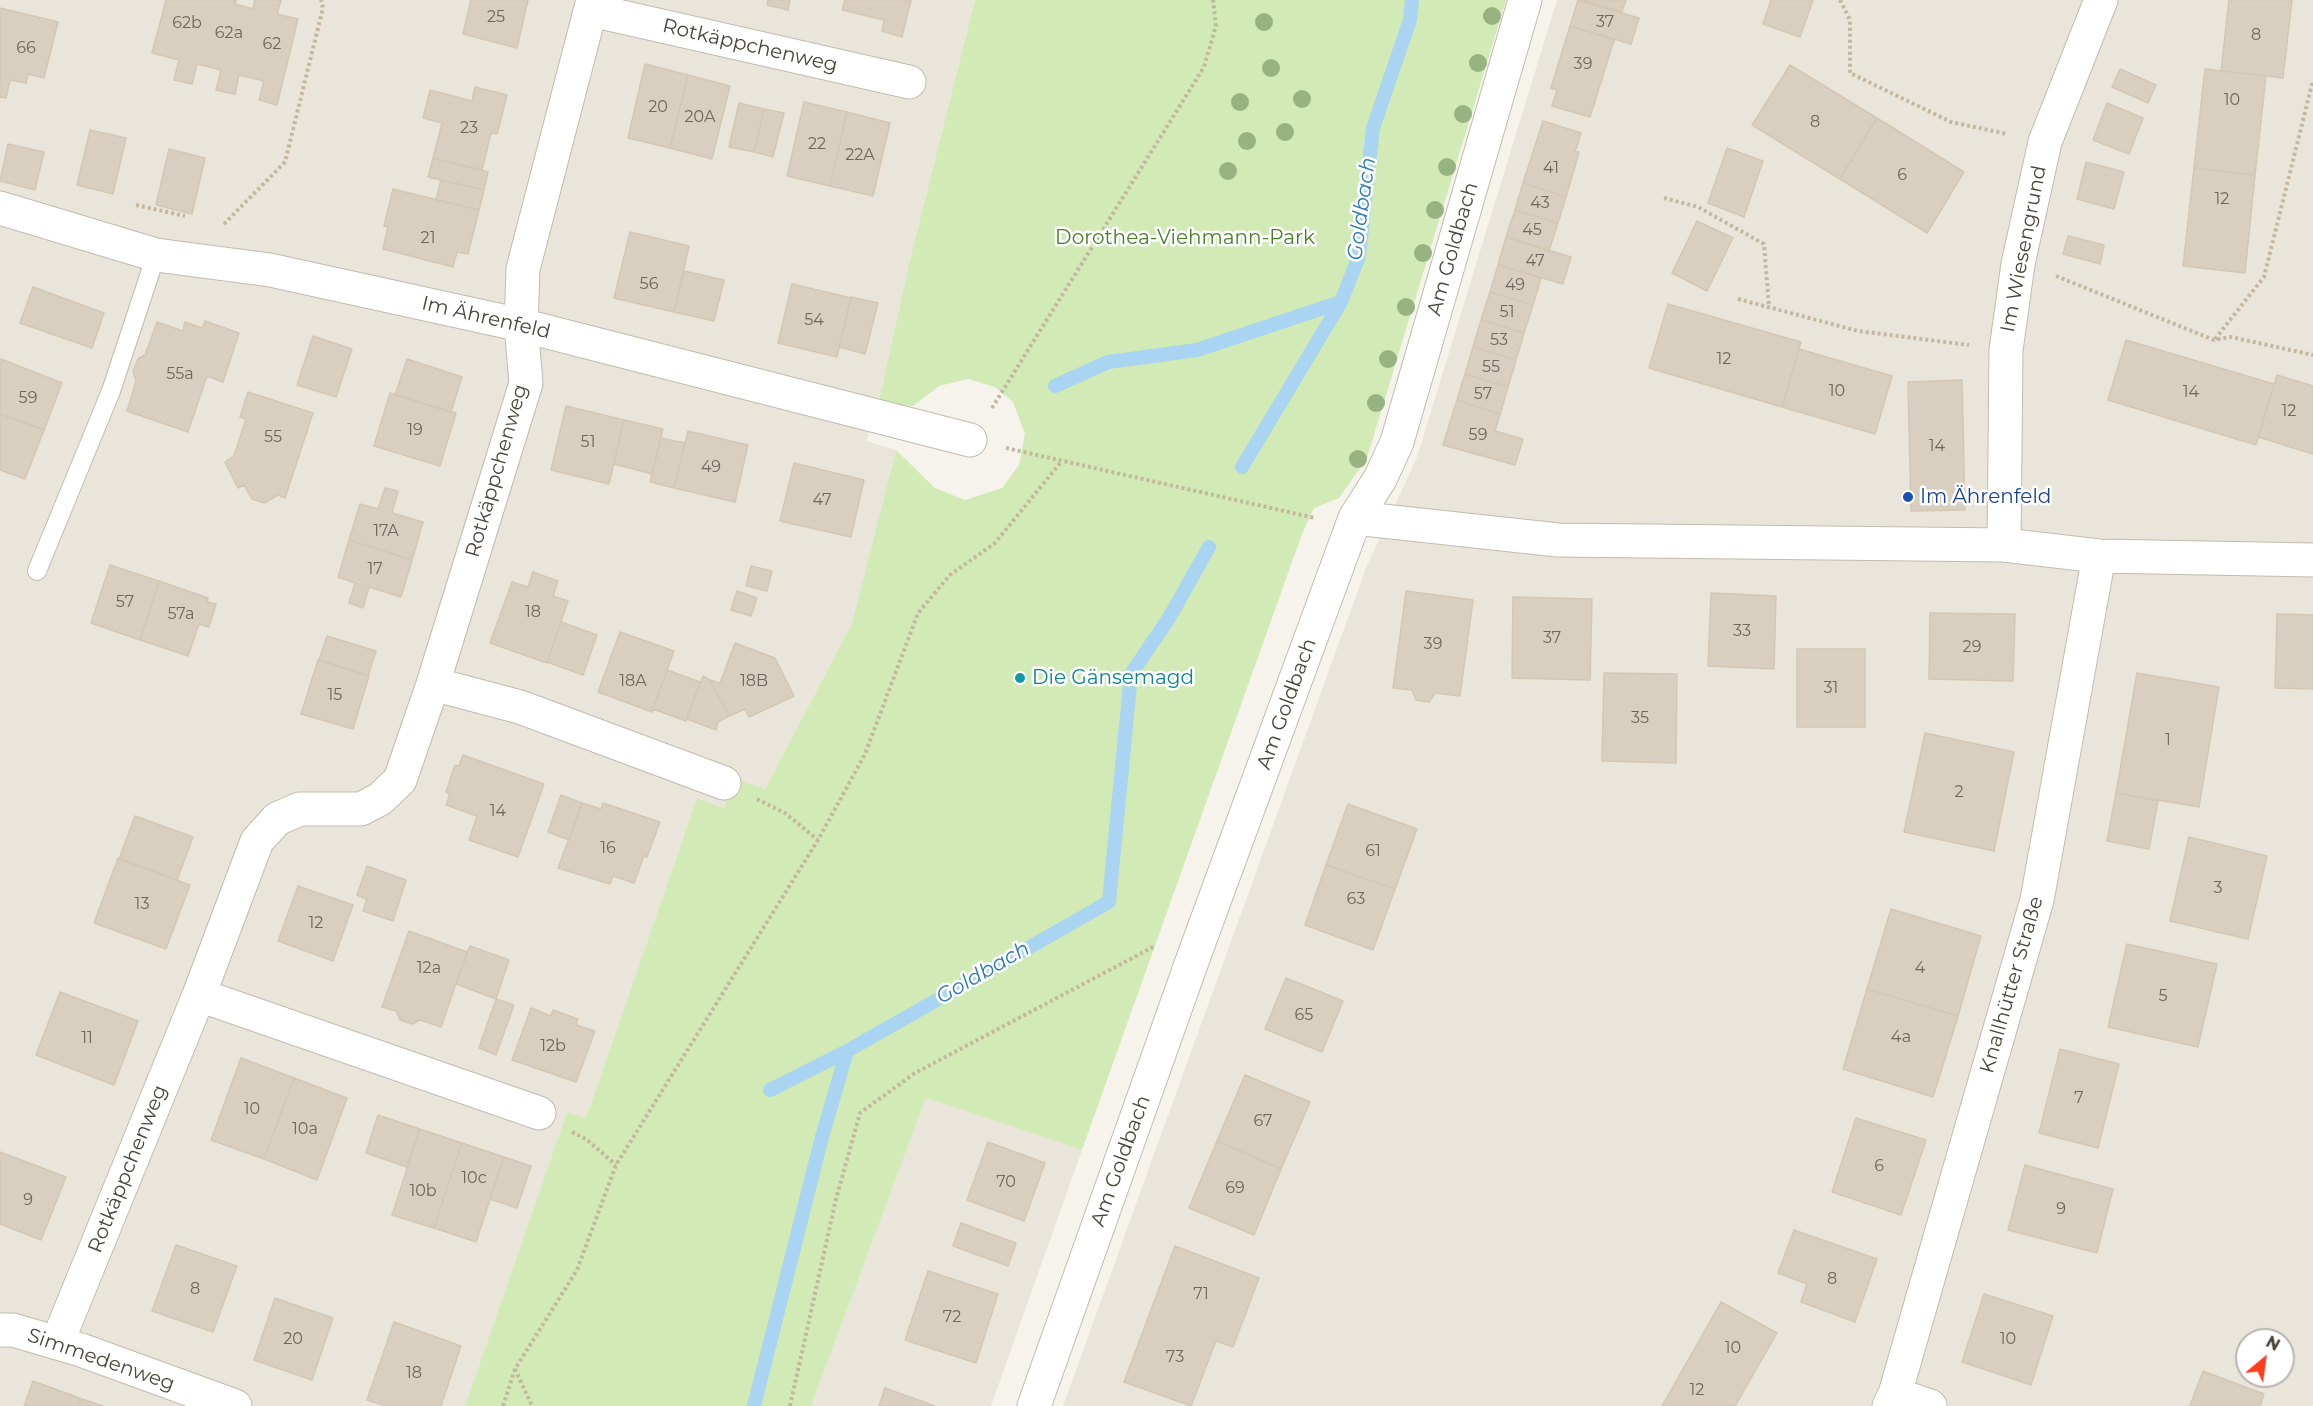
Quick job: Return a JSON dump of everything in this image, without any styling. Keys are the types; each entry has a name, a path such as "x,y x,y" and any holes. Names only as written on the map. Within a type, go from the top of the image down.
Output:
{"street":[{"name":"Am Goldbach","path":"1034,1406 1195,953 1355,518 1380,479 1397,442 1525,0"},
{"name":"Im Wiesengrund","path":"2004,545 2006,350 2018,264 2044,142 2101,0"},
{"name":"Rotkäppchenweg","path":"57,1343 199,994 257,841 276,819 300,809 361,808 380,799 400,780 433,684 526,383 521,325 523,269 592,5 909,82"},
{"name":"Im Ährenfeld","path":"0,208 156,255 270,270 521,325 970,440"},
{"path":"1355,518 1558,540 2004,545 2099,556 2313,560"},
{"name":"Knallhütter Straße","path":"1892,1400 2037,900 2099,556"},
{"path":"433,684 520,707 724,783"},
{"path":"199,994 539,1113"},
{"name":"Simmedenweg","path":"0,1330 13,1330 57,1343 235,1406"},
{"path":"1892,1400 1930,1406"}],"lane":[{"path":"37,571 111,390 156,255"}],"path":[{"path":"223,225 285,162 323,8 321,0"},
{"path":"1004,391 1204,67 1216,26 1213,0"},
{"path":"1840,0 1850,20 1850,73 1951,122 2044,142"},
{"path":"2214,340 2264,277 2313,80"},
{"path":"1664,198 1698,207 1764,244 1769,307"},
{"path":"134,205 189,218"},
{"path":"2018,264 2052,274 2214,340 2231,337 2313,355"},
{"path":"1738,299 1858,332 2006,350"},
{"path":"970,440 1317,518 1355,518"},
{"path":"503,1406 514,1369 578,1270 616,1166 818,840 865,754 918,613 950,575 996,543 1060,462"},
{"path":"724,783 785,813 818,840"},
{"path":"790,1406 836,1199 860,1113 915,1073 1164,941"},
{"path":"539,1113 586,1139 616,1166"},
{"path":"514,1369 532,1406"}],"shaded area":[{"path":"0,0 975,0 909,264 878,405 866,441 896,450 852,623 765,789 724,808 697,798 586,1118 567,1112 465,1406 0,1406"},
{"path":"1557,0 2313,0 2313,1406 1063,1406 1366,568 1417,457"},
{"path":"926,1098 1082,1150 991,1406 811,1406"}],"green space":[{"name":"Dorothea-Viehmann-Park","path":"975,0 1506,0 1367,458 1339,498 1314,508 1302,534 1082,1150 926,1098 811,1406 465,1406 567,1112 586,1118 697,798 724,808 735,779 765,789 852,623 896,450 935,488 965,500 1002,488 1019,465 1025,434 1013,402 995,387 968,379 939,386 913,406 878,405 909,264"}],"building":[{"path":"166,0 236,0 235,4 253,9 255,0 281,0 277,14 298,19 277,105 259,100 264,81 239,75 235,94 216,90 221,70 197,64 192,84 174,80 179,60 152,53"},
{"path":"471,0 528,0 517,48 463,34"},
{"path":"768,0 790,0 788,10 767,5"},
{"path":"845,0 911,0 902,37 882,31 884,20 842,10"},
{"path":"1578,0 1639,18 1631,44 1570,26"},
{"path":"1582,0 1626,0 1622,12"},
{"path":"1771,0 1813,0 1800,37 1763,24"},
{"path":"2229,0 2292,0 2283,78 2221,71"},
{"path":"0,8 58,22 44,78 28,74 26,83 10,80 6,98 0,97"},
{"path":"1570,26 1614,40 1590,117 1552,106 1557,90 1551,88"},
{"path":"645,64 688,75 670,148 628,138"},
{"path":"1790,65 1877,118 1840,179 1752,125"},
{"path":"2120,69 2156,85 2148,103 2112,87"},
{"path":"2205,69 2266,76 2255,175 2194,168"},
{"path":"688,75 730,86 712,159 670,148"},
{"path":"475,87 507,95 497,134 491,133 482,170 433,158 442,123 423,118 430,90 472,101"},
{"path":"804,102 847,112 830,186 787,176"},
{"path":"739,103 764,109 754,152 729,147"},
{"path":"2107,103 2143,118 2129,154 2093,140"},
{"path":"764,109 784,113 773,157 754,152"},
{"path":"847,112 890,123 873,196 830,186"},
{"path":"1877,118 1964,172 1927,233 1840,179"},
{"path":"1543,121 1581,133 1575,152 1579,152 1566,197 1523,183"},
{"path":"90,130 126,138 113,194 77,185"},
{"path":"8,144 44,152 35,190 0,181"},
{"path":"1727,148 1763,161 1744,217 1708,203"},
{"path":"169,149 205,158 192,214 156,205"},
{"path":"433,158 488,172 484,190 428,177"},
{"path":"2086,162 2124,172 2114,209 2077,199"},
{"path":"2194,168 2255,175 2245,273 2183,266"},
{"path":"441,180 484,190 479,210 436,200"},
{"path":"1523,183 1566,197 1558,223 1515,210"},
{"path":"393,189 479,210 468,254 457,252 453,267 383,249 388,227 384,226"},
{"path":"1515,210 1558,223 1549,251 1506,237"},
{"path":"1697,221 1733,238 1707,291 1672,273"},
{"path":"630,232 689,246 674,312 614,298"},
{"path":"2068,236 2104,245 2100,264 2063,254"},
{"path":"1506,237 1571,257 1563,284 1498,265"},
{"path":"1498,265 1541,278 1533,305 1490,292"},
{"path":"684,271 724,280 714,321 674,312"},
{"path":"792,284 851,298 837,357 778,343"},
{"path":"33,287 104,313 92,348 20,323"},
{"path":"1490,292 1533,305 1524,333 1481,320"},
{"path":"851,297 878,303 865,354 839,347"},
{"path":"1668,304 1801,342 1782,407 1649,368"},
{"path":"1481,320 1524,333 1516,360 1473,347"},
{"path":"205,321 239,333 223,382 207,376 188,432 127,411 136,381 133,371 138,359 145,355 157,322 183,331 185,322 202,328"},
{"path":"313,336 352,349 336,397 297,385"},
{"path":"2126,340 2274,384 2256,445 2108,400"},
{"path":"1473,347 1516,360 1508,387 1465,374"},
{"path":"1799,349 1892,376 1875,434 1782,407"},
{"path":"1,359 62,383 44,430 0,414"},
{"path":"407,359 462,377 451,412 395,395"},
{"path":"1465,374 1508,387 1500,414 1457,400"},
{"path":"2277,375 2313,386 2313,454 2258,437"},
{"path":"1962,380 1965,510 1911,511 1908,382"},
{"path":"248,392 313,413 285,498 278,495 264,503 252,499 244,485 238,488 225,462 234,456 246,419 240,417"},
{"path":"390,393 456,413 440,466 374,446"},
{"path":"1457,400 1500,414 1495,431 1523,439 1515,465 1443,445"},
{"path":"566,406 624,420 609,484 551,470"},
{"path":"0,414 44,430 25,479 0,470"},
{"path":"624,420 663,429 652,474 614,464"},
{"path":"688,431 748,445 735,502 674,488"},
{"path":"661,438 685,443 674,488 650,482"},
{"path":"794,463 864,480 851,537 780,521"},
{"path":"385,488 398,491 392,513 423,522 412,560 349,540 360,504 378,509"},
{"path":"349,540 412,560 401,597 369,587 363,608 349,603 355,583 338,577"},
{"path":"110,565 159,581 140,640 91,623"},
{"path":"751,566 772,571 767,591 746,586"},
{"path":"533,572 558,581 553,596 568,601 547,663 490,643 512,582 528,587"},
{"path":"159,581 208,598 207,602 216,604 209,627 199,624 188,656 140,640"},
{"path":"737,591 757,598 751,616 731,610"},
{"path":"1406,591 1473,600 1460,696 1435,693 1429,702 1416,700 1412,690 1393,688"},
{"path":"1711,593 1776,596 1774,669 1708,666"},
{"path":"1513,597 1592,599 1590,680 1512,678"},
{"path":"1930,613 2015,614 2013,681 1929,679"},
{"path":"2277,614 2313,615 2313,689 2275,688"},
{"path":"561,622 597,635 583,675 547,662"},
{"path":"620,632 674,651 652,712 598,692"},
{"path":"327,636 376,651 368,676 319,660"},
{"path":"735,643 775,658 794,696 749,717 745,709 729,716 710,680 720,683"},
{"path":"1797,649 1865,649 1865,727 1797,727"},
{"path":"318,660 369,676 353,729 301,714"},
{"path":"667,670 700,682 686,721 653,709"},
{"path":"1604,673 1677,674 1676,763 1602,761"},
{"path":"2137,673 2219,687 2199,807 2116,793"},
{"path":"703,676 710,680 729,716 718,722 716,730 687,719"},
{"path":"1925,733 2014,752 1994,851 1904,832"},
{"path":"463,755 544,784 518,857 469,840 477,816 446,805 450,794 446,792 455,765 459,766"},
{"path":"2116,793 2158,801 2149,849 2107,841"},
{"path":"561,795 582,803 569,840 548,832"},
{"path":"582,803 601,809 603,803 660,822 634,883 613,876 610,884 558,868"},
{"path":"1348,804 1417,829 1395,889 1326,865"},
{"path":"135,816 193,837 177,880 119,859"},
{"path":"2189,837 2267,856 2248,939 2170,921"},
{"path":"118,858 190,885 166,949 94,923"},
{"path":"1326,865 1395,889 1373,950 1305,925"},
{"path":"367,866 406,880 393,921 363,911 367,899 357,895"},
{"path":"298,886 353,905 333,961 278,941"},
{"path":"1891,909 1981,936 1958,1016 1867,989"},
{"path":"409,931 467,952 441,1027 420,1020 412,1024 400,1020 396,1011 382,1007"},
{"path":"2127,944 2217,964 2198,1047 2108,1027"},
{"path":"470,946 509,960 496,999 456,984"},
{"path":"1286,978 1343,1001 1322,1052 1265,1029"},
{"path":"1867,989 1958,1016 1933,1097 1843,1069"},
{"path":"60,992 138,1021 114,1085 36,1055"},
{"path":"496,999 514,1005 496,1055 479,1048"},
{"path":"531,1008 551,1016 553,1010 578,1019 576,1025 595,1031 576,1082 512,1060"},
{"path":"2060,1049 2119,1064 2098,1148 2039,1133"},
{"path":"241,1058 294,1078 264,1159 211,1140"},
{"path":"1245,1075 1310,1102 1281,1169 1217,1141"},
{"path":"294,1078 347,1098 317,1180 264,1159"},
{"path":"378,1115 420,1129 407,1167 366,1153"},
{"path":"1856,1118 1926,1140 1901,1215 1832,1192"},
{"path":"420,1129 462,1143 434,1228 392,1215"},
{"path":"1217,1141 1281,1169 1254,1235 1189,1208"},
{"path":"988,1142 1045,1163 1024,1221 967,1200"},
{"path":"462,1143 504,1157 476,1242 434,1228"},
{"path":"0,1152 66,1177 41,1240 0,1224"},
{"path":"504,1157 531,1166 517,1208 490,1199"},
{"path":"2025,1165 2113,1189 2097,1253 2008,1230"},
{"path":"961,1223 1016,1243 1008,1266 953,1246"},
{"path":"1794,1230 1877,1259 1855,1322 1801,1302 1807,1284 1778,1273"},
{"path":"176,1245 237,1266 213,1332 152,1311"},
{"path":"1175,1246 1259,1278 1233,1347 1216,1341 1191,1406 1124,1382"},
{"path":"928,1271 998,1294 976,1363 905,1340"},
{"path":"1984,1294 2053,1316 2031,1385 1962,1362"},
{"path":"275,1298 333,1318 312,1380 254,1360"},
{"path":"1721,1302 1777,1333 1735,1406 1662,1406"},
{"path":"394,1322 461,1346 441,1406 386,1406 367,1400"},
{"path":"2203,1371 2235,1383 2235,1388 2248,1388 2264,1394 2260,1406 2190,1406"},
{"path":"33,1381 82,1399 79,1406 24,1406"},
{"path":"885,1388 935,1406 879,1406"},
{"path":"82,1399 103,1406 79,1406"}],"waterway":[{"name":"Goldbach","path":"1242,467 1341,302 1359,256 1373,128 1410,20 1412,0"},
{"path":"1055,386 1108,362 1197,350 1341,302"},
{"name":"Goldbach","path":"754,1406 822,1137 847,1051 1109,902 1131,674 1169,618 1209,547"},
{"path":"770,1090 847,1051"}],"place":[{"name":"Im Ährenfeld","path":"1908,497"},
{"name":"Die Gänsemagd","path":"1020,678"}]}
